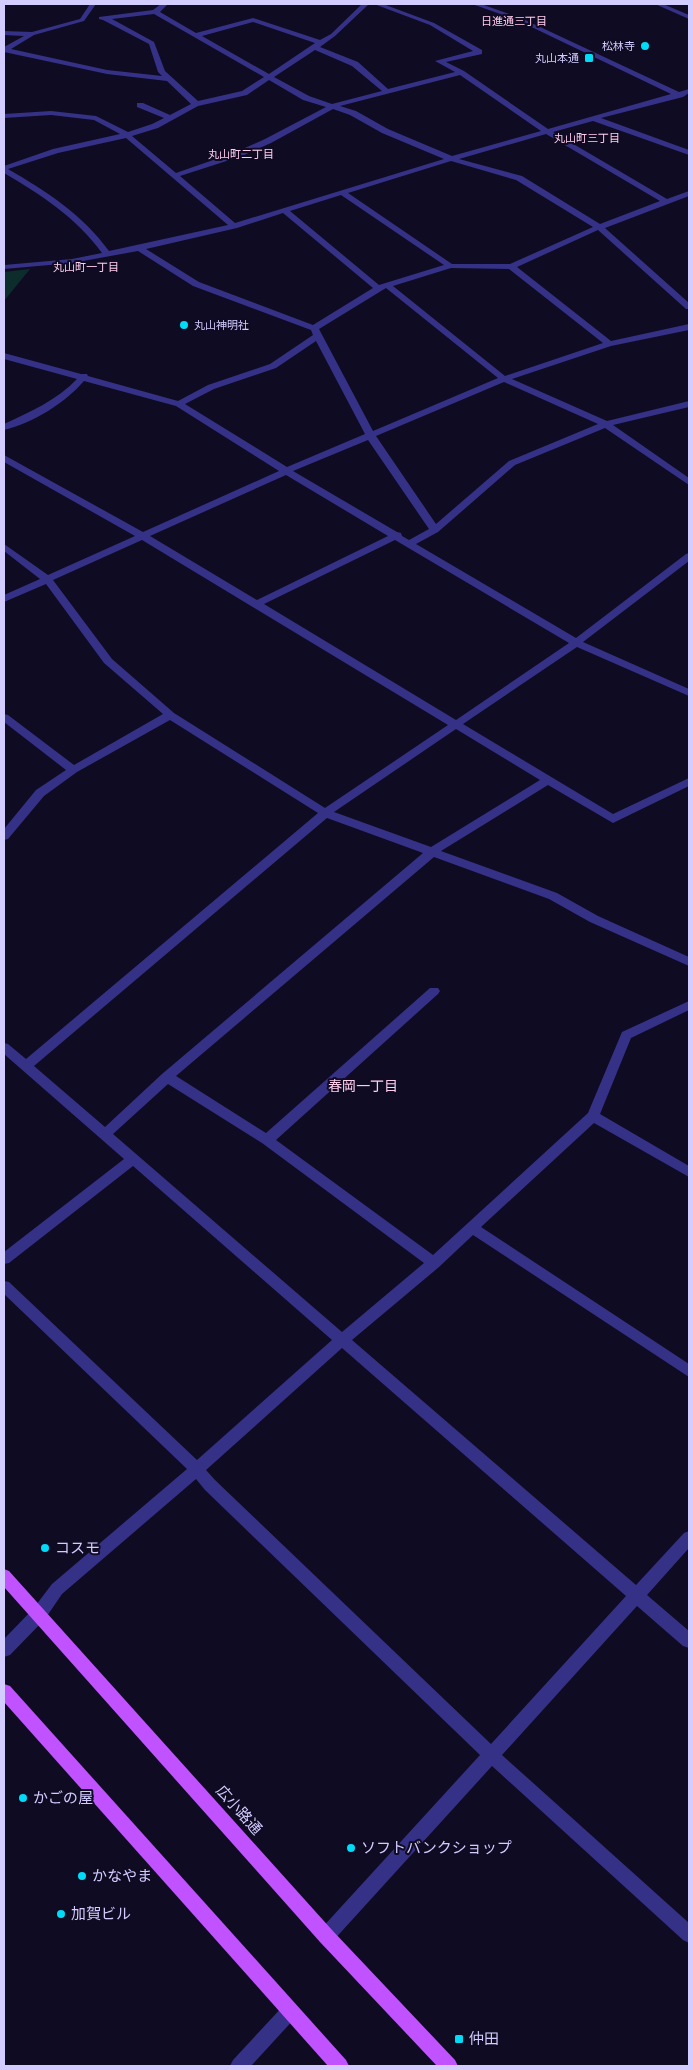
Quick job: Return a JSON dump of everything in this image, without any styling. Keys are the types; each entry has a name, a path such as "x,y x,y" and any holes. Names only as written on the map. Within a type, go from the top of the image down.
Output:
{"main road":[{"name":"広小路通","path":"4,1576 326,1936 449,2066"},
{"path":"4,1691 340,2066"}],"street":[{"path":"82,20 94,4"},
{"path":"4,50 32,34 82,20 155,12 165,4"},
{"path":"4,169 56,151 127,135 171,118 196,104 244,93 333,35 366,4"},
{"path":"377,4 432,24 479,52 439,61 461,73 546,131 667,202"},
{"path":"475,4 518,18 676,94 689,98"},
{"path":"658,4 689,17"},
{"path":"155,12 306,98 353,113 385,131 451,159 519,178 599,227 689,307"},
{"path":"103,18 152,43 162,72 196,104"},
{"path":"196,35 253,20 318,45 355,64 387,92"},
{"path":"4,33 32,34"},
{"path":"4,50 107,72 169,80"},
{"path":"173,176 239,154 268,142 333,106 461,73"},
{"path":"4,267 72,261 234,226 451,159 689,91"},
{"path":"140,105 171,118"},
{"path":"4,116 70,114 96,118 127,135 234,226"},
{"path":"593,118 689,153"},
{"path":"4,169 78,222 101,245 107,254"},
{"path":"344,193 450,266"},
{"path":"179,404 208,386 278,363 316,332 383,287 450,266 511,267 599,227 689,193"},
{"path":"284,210 504,379 606,424 689,482"},
{"path":"139,248 196,284 316,332 370,435 435,530"},
{"path":"511,267 609,344"},
{"path":"4,600 47,578 286,471 504,379 609,344 689,327"},
{"path":"4,356 84,376 179,404 286,471 398,535 576,643 689,693"},
{"path":"4,427 44,410 73,390 84,376"},
{"path":"410,543 435,530 512,463 606,424 689,404"},
{"path":"4,458 143,536 614,819 689,782"},
{"path":"257,604 398,535"},
{"path":"4,546 47,578 108,661 170,716 325,813 553,896 594,919 689,962"},
{"path":"25,1066 325,813 576,643 689,556"},
{"path":"4,836 40,793 73,770 170,716"},
{"path":"4,717 73,770"},
{"path":"105,1134 168,1077 433,851 549,779"},
{"path":"267,1140 434,991"},
{"path":"4,1650 39,1614 57,1589 197,1469 308,1368 434,1263 593,1116 626,1035 689,1005"},
{"path":"4,1047 689,1641"},
{"path":"168,1077 267,1140 434,1263"},
{"path":"593,1116 689,1172"},
{"path":"4,1259 134,1158"},
{"path":"472,1228 689,1371"},
{"path":"4,1286 197,1469 210,1485 492,1756 689,1934"},
{"path":"326,1936 638,1597 689,1538"},
{"path":"239,2066 290,2010"}],"green space":[{"path":"30,269 4,301 4,272"}],"place":[{"name":"松林寺","path":"645,46"},
{"name":"丸山本通","path":"589,58"},
{"name":"丸山神明社","path":"184,325"},
{"name":"コスモ","path":"45,1548"},
{"name":"かごの屋","path":"23,1798"},
{"name":"ソフトバンクショップ","path":"351,1848"},
{"name":"かなやま","path":"82,1876"},
{"name":"加賀ビル","path":"61,1914"},
{"name":"仲田","path":"459,2039"}],"district":[{"name":"日進通三丁目","path":"514,21"},
{"name":"丸山町三丁目","path":"587,138"},
{"name":"丸山町二丁目","path":"241,154"},
{"name":"丸山町一丁目","path":"86,267"},
{"name":"春岡一丁目","path":"363,1086"}]}
